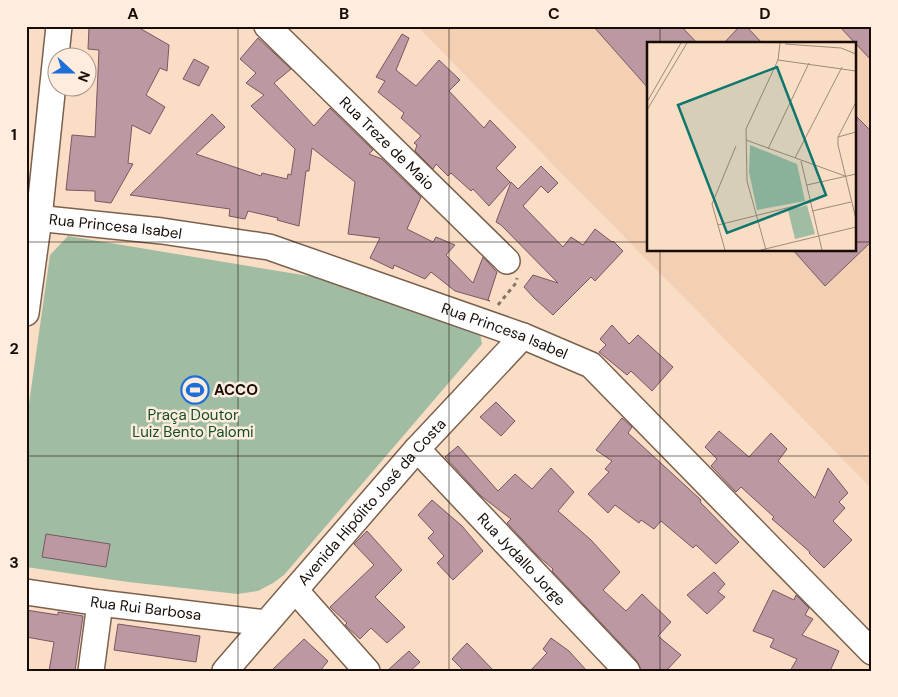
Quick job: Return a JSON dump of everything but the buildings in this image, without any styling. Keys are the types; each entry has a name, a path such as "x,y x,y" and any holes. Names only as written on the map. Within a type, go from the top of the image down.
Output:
{"street":[{"path":"26,313 33,217 59,26"},
{"name":"Rua Treze de Maio","path":"267,26 507,262"},
{"name":"Rua Princesa Isabel","path":"33,217 162,231 269,247 523,336 591,365 872,652"},
{"name":"Avenida Hipólito José da Costa","path":"225,671 417,449 523,336"},
{"name":"Rua Jydallo Jorge","path":"417,449 627,671"},
{"path":"295,590 367,671"},
{"name":"Rua Rui Barbosa","path":"26,592 100,604 266,623"},
{"path":"91,671 100,604"}],"path":[{"path":"484,323 516,283 518,275 507,262"}],"shaded area":[{"path":"417,26 872,26 872,489"}],"green space":[{"name":"Praça Doutor Luiz Bento Palomi","path":"68,236 321,278 479,328 482,344 284,575 258,591 238,594 128,582 26,567 26,425 50,255"}],"place":[{"name":"ACCO","path":"195,390"}]}
